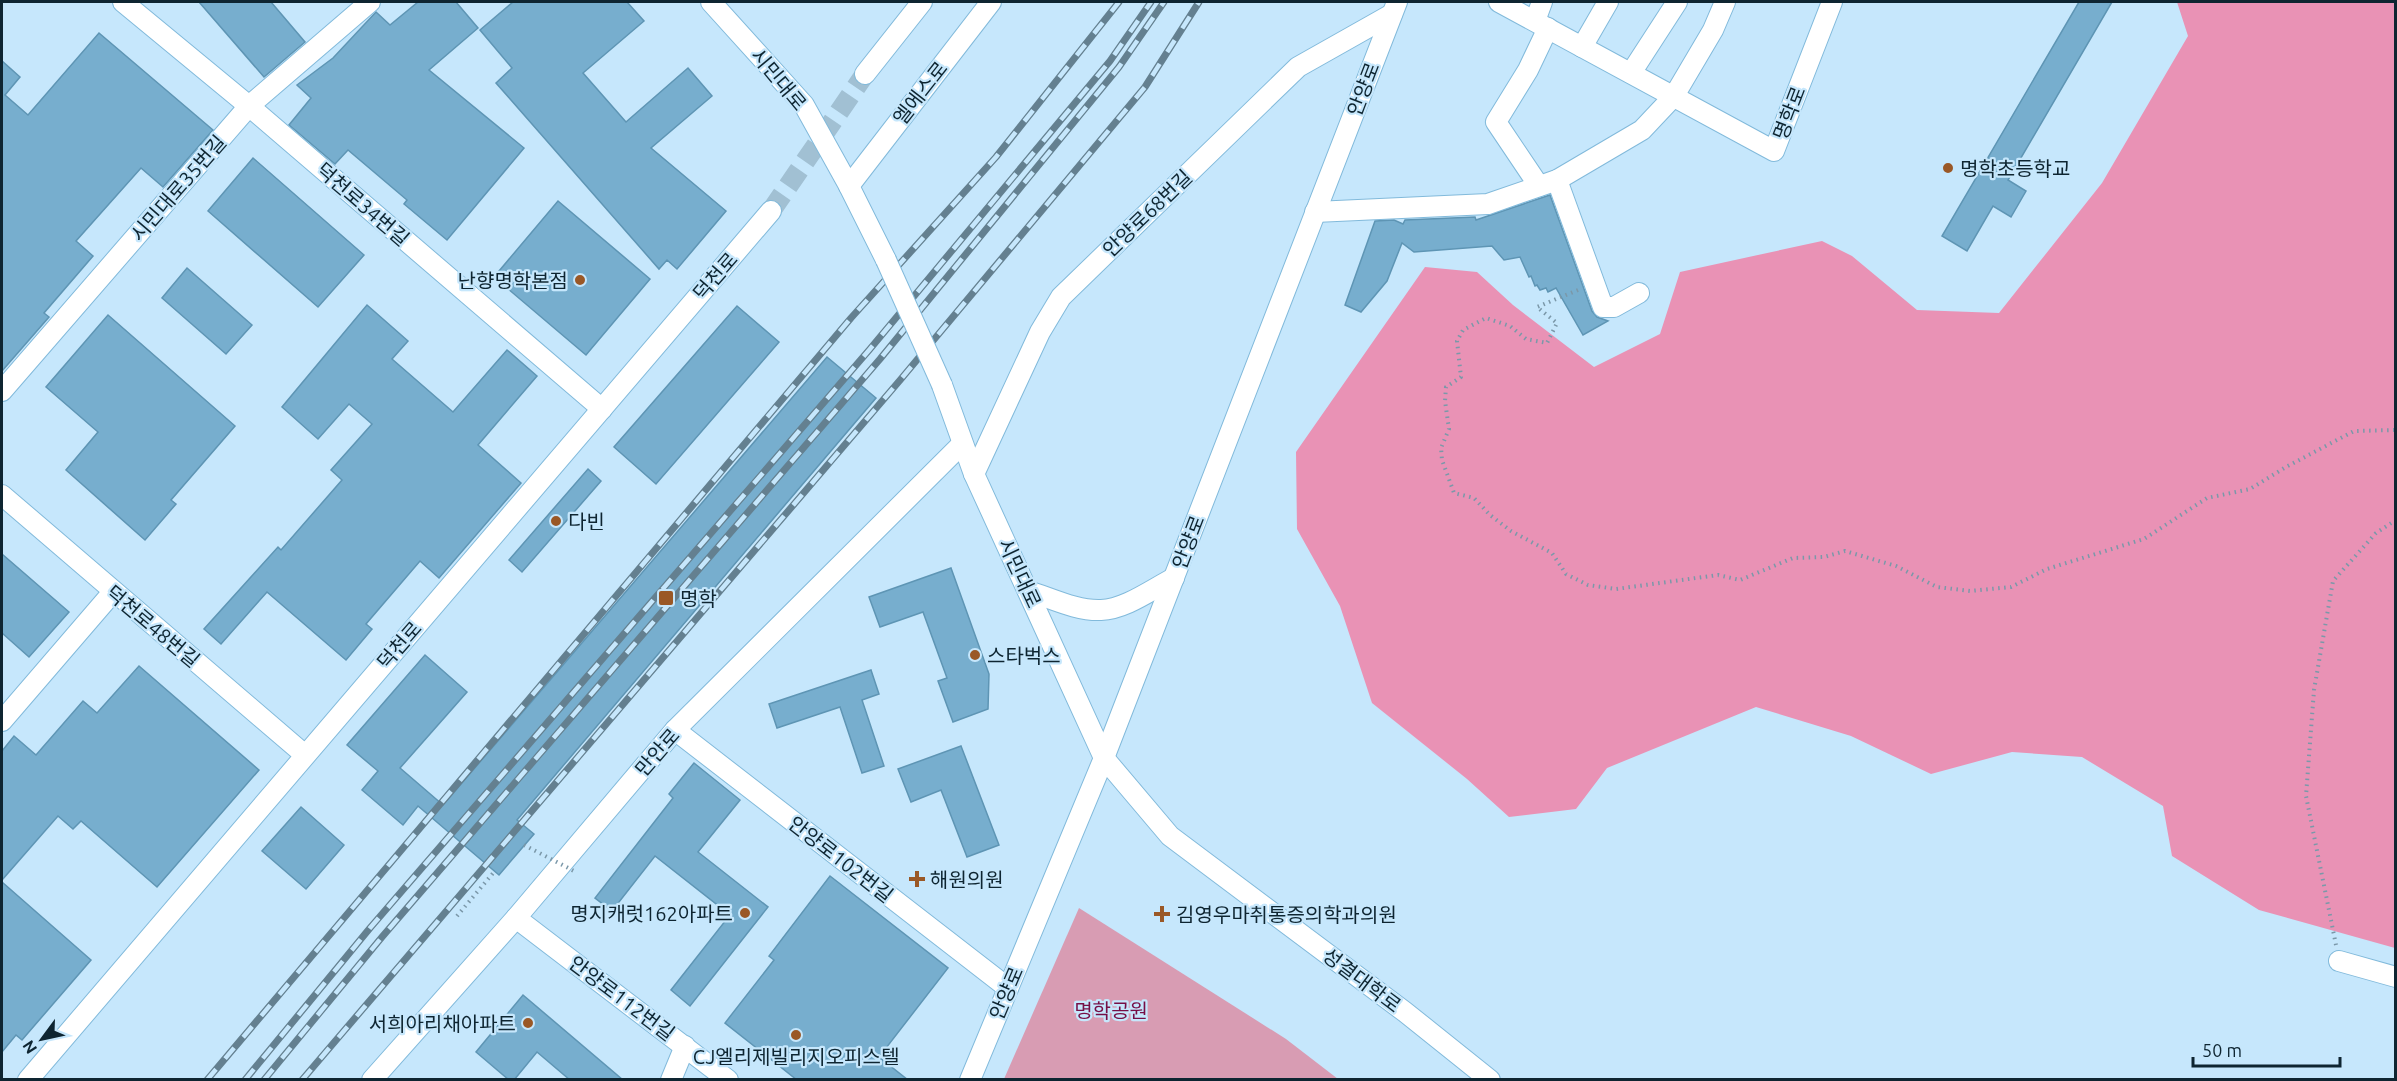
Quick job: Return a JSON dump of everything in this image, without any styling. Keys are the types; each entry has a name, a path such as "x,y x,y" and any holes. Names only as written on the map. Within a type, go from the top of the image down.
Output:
{"street":[{"name":"덕천로34번길","path":"123,2 249,106 602,409"},
{"name":"시민대로35번길","path":"2,391 249,106 370,2"},
{"name":"시민대로","path":"711,2 804,105 849,186 942,385 974,474 1104,758"},
{"path":"865,74 922,2"},
{"name":"엘에스로","path":"849,186 991,2"},
{"name":"명학로","path":"1499,2 1774,151 1832,2"},
{"path":"1542,2 1541,24 1528,70 1496,122 1548,183 1595,284 1603,307 1614,307 1639,293"},
{"path":"1582,47 1608,2"},
{"path":"1631,73 1677,2"},
{"path":"1315,212 1488,204 1548,183 1642,130 1674,96 1713,30 1725,2"},
{"name":"안양로","path":"970,1080 1104,758 1395,8"},
{"name":"안양로68번길","path":"974,474 1040,332 1060,297 1298,67 1395,8"},
{"name":"덕천로","path":"28,1080 771,211"},
{"name":"만안로","path":"372,1080 516,918 675,730 962,444"},
{"name":"덕천로48번길","path":"2,495 305,755"},
{"path":"1028,591 1073,606 1100,610 1118,606 1174,578"},
{"path":"2,722 113,592"},
{"name":"안양로102번길","path":"675,730 1008,988"},
{"name":"성결대학로","path":"1104,758 1170,836 1405,1012 1490,1080"},
{"name":"안양로112번길","path":"516,918 728,1080"},
{"path":"2339,961 2396,977"},
{"path":"671,1080 685,1046"}],"path":[{"path":"1595,284 1537,307 1557,323 1547,343 1526,339 1510,326 1485,318 1463,330 1457,341 1461,377 1446,387 1444,401 1449,429 1441,448 1442,460 1454,493 1474,498 1490,515 1511,531 1552,553 1566,574 1588,585 1616,589 1718,575 1740,580 1793,558 1824,557 1845,551 1896,566 1937,587 1970,591 2011,587 2047,569 2144,539 2207,498 2250,489 2354,431 2396,430"},
{"path":"2339,961 2306,796 2314,690 2333,581 2376,533 2396,520"},
{"path":"524,845 574,871"},
{"path":"457,916 494,872"}],"green space":[{"name":"명학공원","path":"1079,908 1286,1039 1338,1079 1004,1079"}],"shaded area":[{"path":"2177,2 2395,2 2395,948 2259,910 2172,856 2163,806 2082,757 2012,752 1931,774 1851,736 1756,707 1607,768 1576,809 1509,817 1467,779 1372,703 1340,606 1297,529 1296,452 1425,267 1477,272 1513,305 1594,367 1660,334 1680,272 1822,241 1852,256 1917,310 1999,313 2102,183 2188,36"}],"building":[{"path":"199,2 271,2 305,42 264,77"},
{"path":"418,2 456,2 478,28 429,70 524,148 447,240 404,204 407,200 348,150 335,164 289,125 311,98 297,85 333,58 376,12 390,25"},
{"path":"513,2 627,2 644,21 583,73 626,122 688,68 712,96 651,148 726,211 677,269 667,260 659,269 496,83 512,68 480,30"},
{"path":"2079,2 2112,2 2008,180 2026,191 2011,217 1993,206 1967,251 1942,236"},
{"path":"99,33 213,130 163,187 141,168 76,241 93,256 44,313 49,317 2,371 2,61 20,77 5,95 28,115"},
{"path":"253,158 364,255 318,307 208,211"},
{"path":"1550,195 1592,311 1597,317 1608,321 1583,335 1556,288 1548,292 1546,288 1540,290 1537,285 1535,286 1531,276 1529,277 1520,257 1504,260 1492,246 1414,252 1402,243 1387,281 1361,312 1345,305 1375,221 1394,220 1403,224 1405,220 1475,217 1476,220"},
{"path":"558,201 650,279 586,355 494,277"},
{"path":"187,268 252,325 226,354 162,298"},
{"path":"367,305 408,341 392,359 453,412 507,350 537,376 478,445 521,483 439,578 420,561 366,624 372,629 346,660 267,592 221,644 204,629 278,547 281,550 342,480 331,470 372,424 349,404 318,439 282,407"},
{"path":"737,306 779,342 656,484 614,447"},
{"path":"108,315 235,426 171,500 176,504 145,540 66,470 98,432 46,387"},
{"path":"827,357 876,398 517,820 534,834 499,875 418,806 403,825 362,790 378,771 347,745 425,655 467,692 400,768 443,805"},
{"path":"588,469 601,481 522,572 509,560"},
{"path":"2,554 69,612 29,657 2,633"},
{"path":"951,568 989,674 988,709 953,722 938,681 947,678 923,612 880,627 869,597"},
{"path":"139,666 259,770 157,887 81,821 73,829 58,816 2,880 2,751 14,736 36,755 83,701 97,713"},
{"path":"871,670 879,694 862,700 884,766 862,773 840,707 777,728 769,704"},
{"path":"961,746 999,845 967,857 941,790 911,802 898,769"},
{"name":"명지캐럿162아파트","path":"694,763 740,800 698,852 768,907 690,1006 671,990 730,915 655,856 612,911 595,898 673,798 669,794"},
{"path":"301,807 344,845 306,889 262,851"},
{"path":"830,876 948,968 879,1057 908,1080 797,1080 725,1023 774,960 769,956"},
{"path":"2,882 91,960 22,1040 16,1035 2,1052"},
{"name":"서희아리채아파트","path":"523,995 623,1080 570,1080 537,1052 514,1080 509,1080 476,1052"}],"tunnel":[{"path":"771,211 865,74"}],"railway":[{"path":"207,1080 851,318 996,157 1119,2"},
{"path":"245,1080 370,928 870,349 1110,61 1151,2"},
{"path":"264,1080 382,937 880,359 1119,67 1164,2"},
{"path":"302,1080 901,379 1145,87 1199,2"}],"place":[{"name":"명학초등학교","path":"1948,168"},
{"name":"난향명학본점","path":"580,280"},
{"name":"다빈","path":"556,521"},
{"name":"명학","path":"666,598"},
{"name":"스타벅스","path":"975,655"},
{"name":"해원의원","path":"917,879"},
{"name":"명지캐럿162아파트","path":"745,913"},
{"name":"김영우마취통증의학과의원","path":"1162,914"},
{"name":"서희아리채아파트","path":"528,1023"},
{"name":"CJ엘리제빌리지오피스텔","path":"796,1035"}]}
